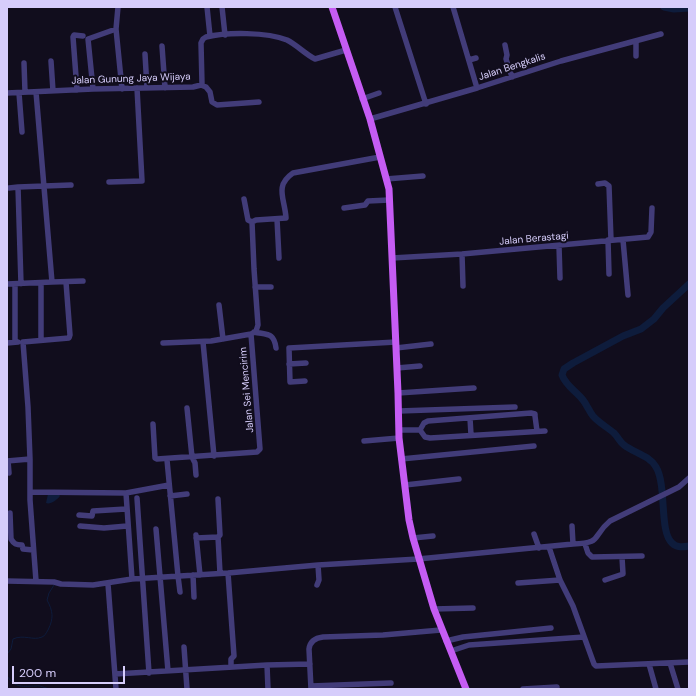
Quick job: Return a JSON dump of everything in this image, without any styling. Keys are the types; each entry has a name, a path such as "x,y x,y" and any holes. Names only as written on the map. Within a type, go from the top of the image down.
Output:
{"main road":[{"path":"332,7 370,119 386,179 389,200 392,258 399,438 412,538 441,630 466,689"}],"street":[{"path":"118,7 116,29 122,89"},
{"path":"207,7 210,36 251,34 273,36 286,40 315,59 346,50"},
{"path":"222,7 225,35"},
{"path":"395,7 426,104"},
{"path":"453,7 477,88"},
{"path":"93,89 88,39 116,29"},
{"name":"Jalan Bengkalis","path":"370,119 426,104 562,61 661,34"},
{"path":"77,90 73,37 74,35 83,36"},
{"name":"Jalan Gunung Jaya Wijaya","path":"7,93 93,89 193,87 201,85 201,43 203,39 210,36"},
{"path":"636,41 636,56"},
{"path":"162,46 165,88"},
{"path":"505,46 507,55 506,59 512,77"},
{"path":"145,54 147,88"},
{"path":"469,60 476,58"},
{"path":"51,61 53,91"},
{"path":"24,63 25,92"},
{"path":"201,85 206,87 210,92 212,102 217,105 259,102"},
{"path":"109,182 142,181 137,88"},
{"path":"36,92 52,282"},
{"path":"19,93 22,132"},
{"path":"362,99 379,93"},
{"path":"252,222 256,220 286,218 282,187 286,178 293,173 380,157"},
{"path":"386,179 423,176"},
{"path":"598,184 605,183 609,186 609,274"},
{"path":"9,188 71,184"},
{"path":"15,342 18,284 18,187"},
{"name":"Jalan Sei Mencirim","path":"168,460 257,452 260,450 252,333 258,325 252,222 248,220 244,199"},
{"path":"344,208 365,205 368,201 389,200"},
{"name":"Jalan Berastagi","path":"392,258 559,246 649,236 651,232 652,208"},
{"path":"277,219 279,258"},
{"path":"623,240 628,294"},
{"path":"559,246 560,278"},
{"path":"462,254 463,286"},
{"path":"7,284 83,281"},
{"path":"7,343 69,338 66,282"},
{"path":"40,340 41,283"},
{"path":"255,287 271,286"},
{"path":"219,304 223,339"},
{"path":"163,343 203,342 252,333 274,338 276,348"},
{"path":"23,342 28,407 30,492 36,581"},
{"path":"203,342 214,456"},
{"path":"304,381 290,382 289,348 431,344"},
{"path":"289,364 306,364"},
{"path":"397,368 420,366"},
{"path":"398,392 474,388"},
{"path":"399,411 515,407"},
{"path":"187,408 192,457 195,463 196,475"},
{"path":"420,430 424,423 428,421 534,414 536,431"},
{"path":"470,418 471,435"},
{"path":"153,424 155,458 168,460 169,485 180,592"},
{"path":"399,430 420,430"},
{"path":"420,430 425,437 430,438 545,431"},
{"path":"364,441 399,438"},
{"path":"401,459 534,446"},
{"path":"9,473 8,460 30,459"},
{"path":"405,485 459,478"},
{"path":"7,581 36,581 83,585 108,584 132,579 418,559 585,544 594,540 610,521 679,487 689,478"},
{"path":"30,492 126,493 169,485"},
{"path":"126,493 127,526 132,579"},
{"path":"170,496 187,494"},
{"path":"137,498 149,673"},
{"path":"218,499 220,573"},
{"path":"79,515 92,518 93,511 126,509"},
{"path":"10,513 11,539 13,543 16,545 22,545 24,549 33,550"},
{"path":"80,526 104,528 127,526"},
{"path":"572,526 573,544"},
{"path":"156,529 168,671"},
{"path":"534,534 539,548"},
{"path":"200,575 196,536 218,537"},
{"path":"412,538 433,536"},
{"path":"585,544 588,553 592,557 642,556"},
{"path":"549,547 560,580 573,606 596,666 689,662"},
{"path":"605,580 623,574 622,557"},
{"path":"317,586 319,580 318,565"},
{"path":"228,573 234,656 231,659 231,667"},
{"path":"193,575 194,597"},
{"path":"518,583 560,580"},
{"path":"108,584 116,689"},
{"path":"434,609 474,608"},
{"path":"446,641 463,637 551,628"},
{"path":"391,683 311,687 310,645 315,639 323,637 385,635 441,630"},
{"path":"451,651 469,645 584,637"},
{"path":"184,647 187,689"},
{"path":"670,663 678,689"},
{"path":"115,674 267,665 310,664"},
{"path":"649,664 656,689"},
{"path":"267,665 268,689"},
{"path":"523,689 557,688"}],"water":[{"path":"58,493 60,496 57,499 51,503 46,503 48,494"}],"waterway":[{"path":"664,7 674,9 689,8"},
{"path":"689,284 663,308 654,319 641,329 623,336 573,363 564,369 562,375 600,423 614,433 624,445 645,457 656,467 661,485 664,519 668,537 676,546 689,546"},
{"path":"7,654 11,649 13,639 21,637 43,637 48,630 52,618 52,611 47,600 54,585"},
{"path":"7,676 10,680 20,686 39,686 49,689"}]}
